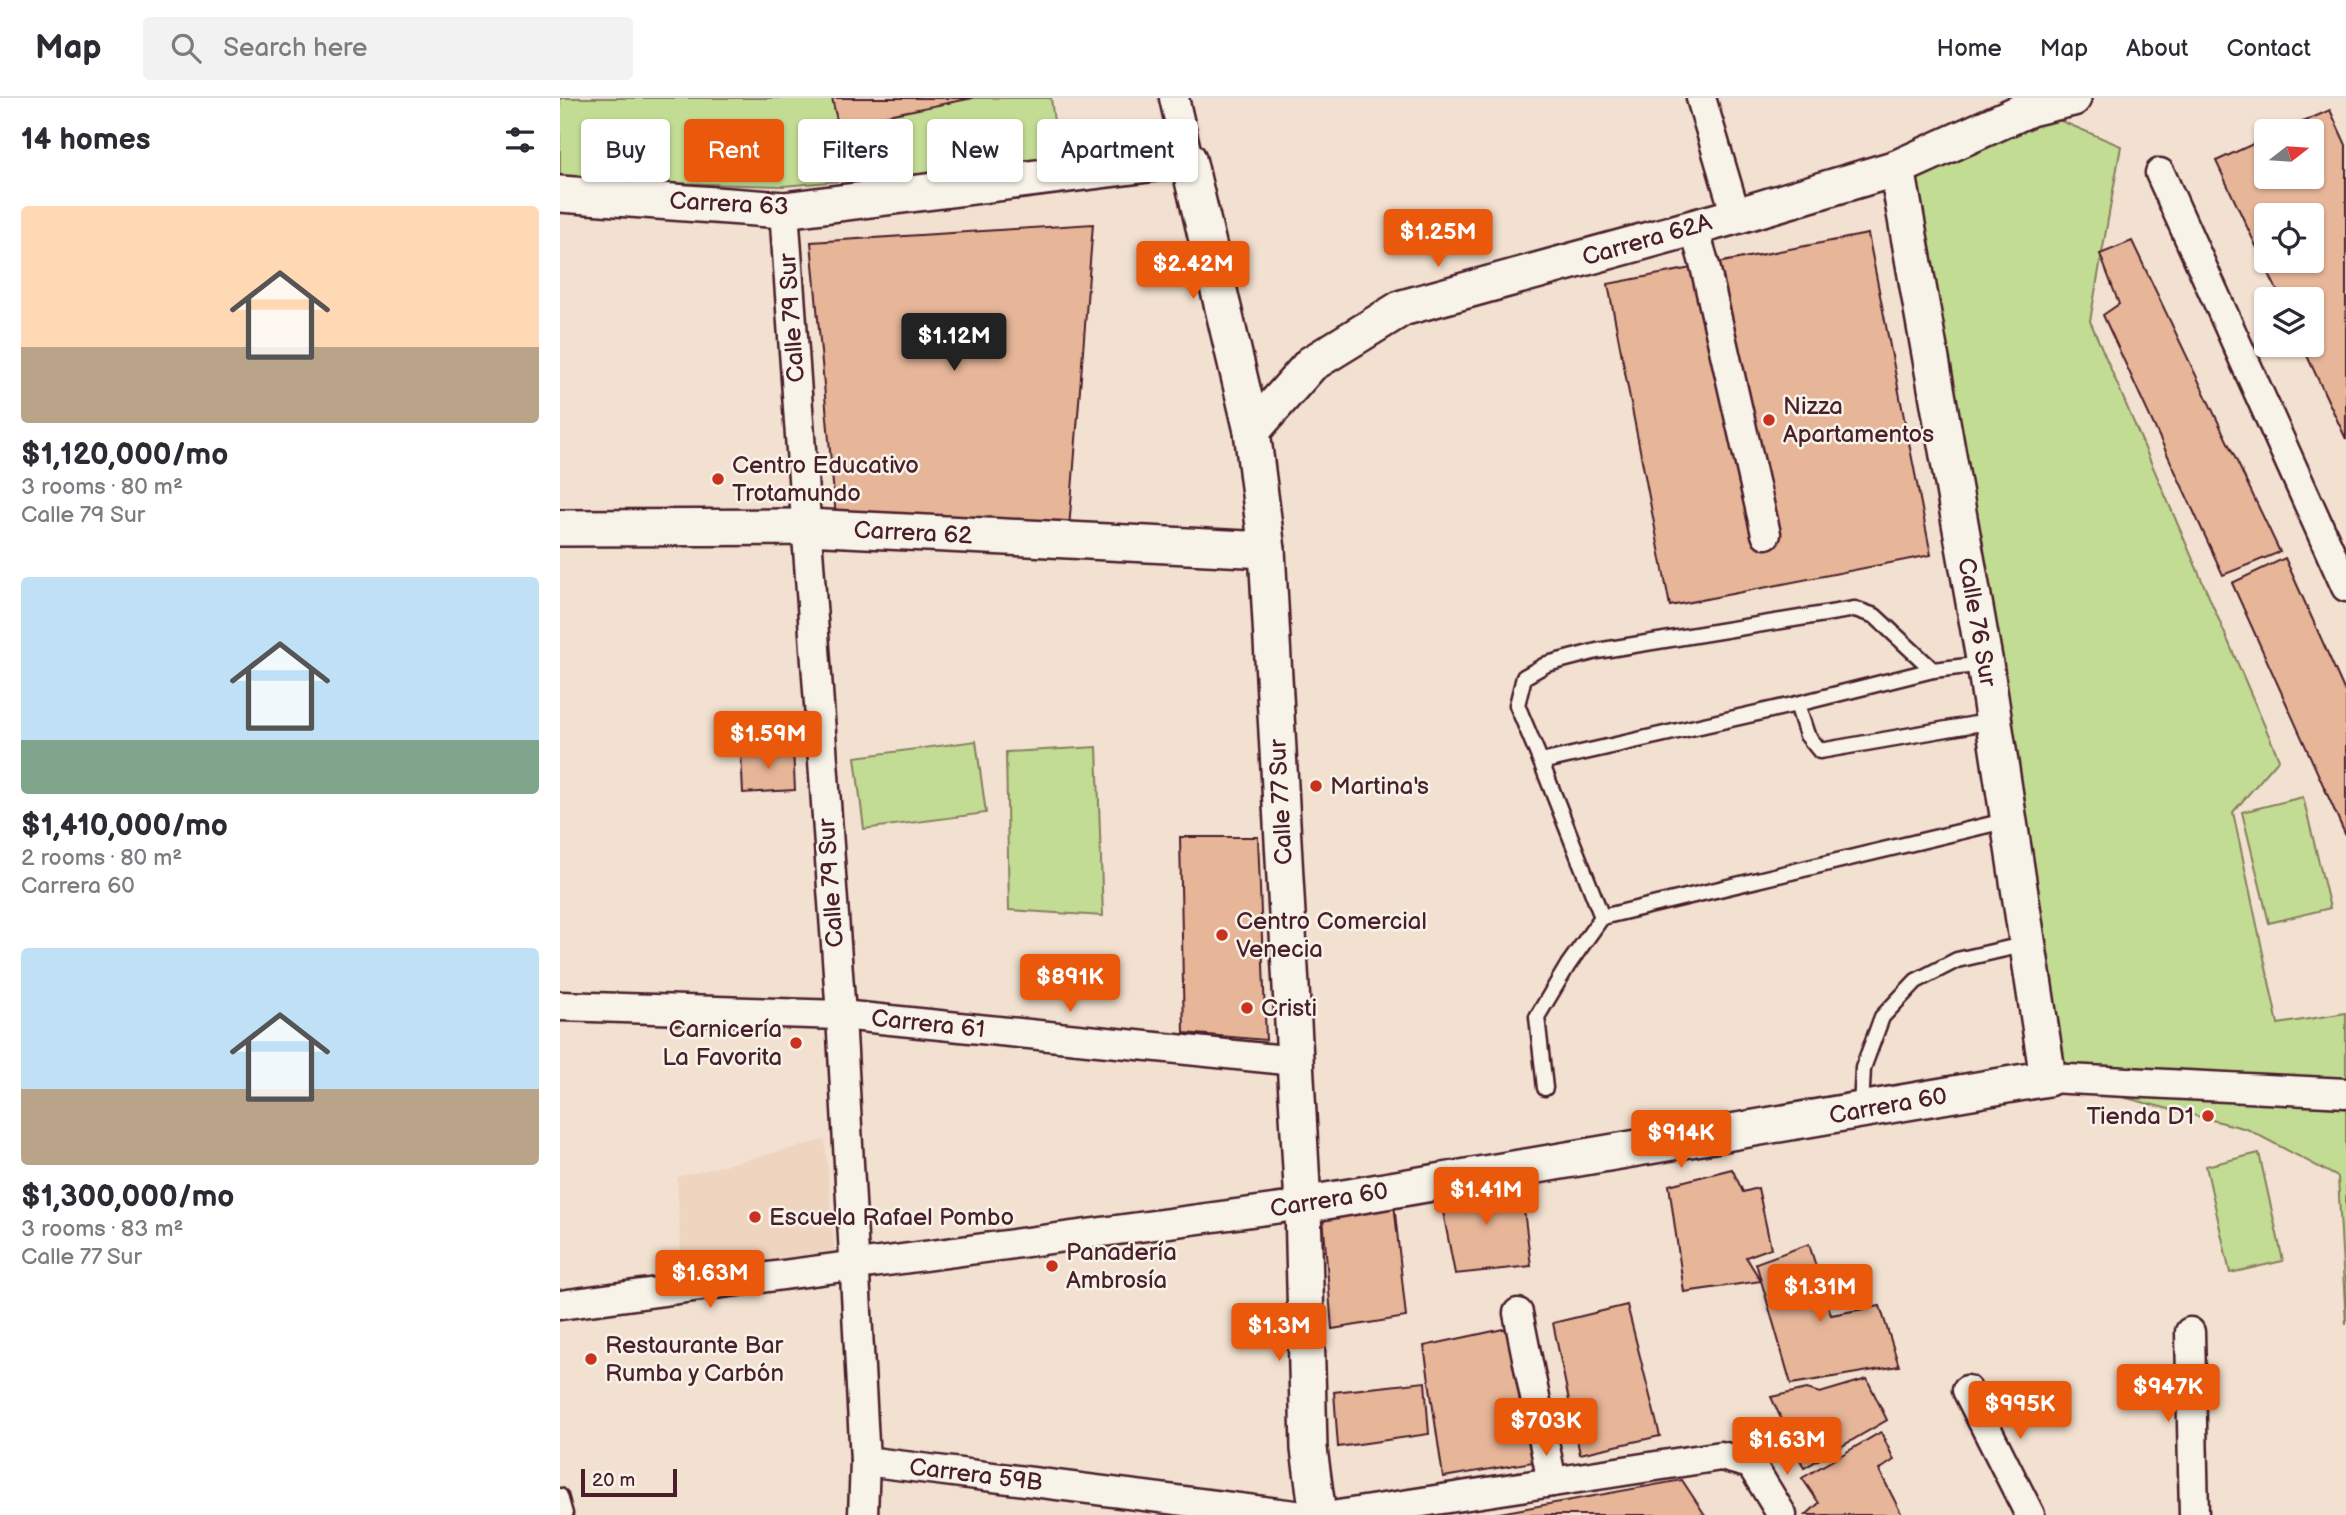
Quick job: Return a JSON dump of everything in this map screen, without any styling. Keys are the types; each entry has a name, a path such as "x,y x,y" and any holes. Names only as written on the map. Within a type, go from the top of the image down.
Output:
{"street":[{"name":"Calle 77 Sur","path":"1174,98 1179,119"},
{"path":"1701,98 1736,216"},
{"name":"Carrera 62A","path":"1252,431 1311,364 1402,308 1694,228 1897,168 2029,103 2073,98"},
{"name":"Calle 76 Sur","path":"1897,168 2011,819 2048,1078"},
{"path":"2160,173 2346,587"},
{"name":"Carrera 63","path":"560,194 784,210 1037,178"},
{"name":"Calle 77 Sur","path":"1193,182 1252,431 1267,550 1303,1205 1309,1449 1318,1515"},
{"name":"Calle 79 Sur","path":"784,210 841,1015 865,1461 863,1515"},
{"path":"1694,228 1766,534"},
{"name":"Carrera 62","path":"560,528 806,527 1267,550"},
{"name":"Carrera 61","path":"560,1006 841,1015 1295,1061"},
{"name":"Carrera 60","path":"560,1305 1303,1205 2048,1078 2346,1093"},
{"path":"1518,1313 1552,1482"},
{"path":"2190,1332 2194,1515"},
{"path":"1967,1390 2030,1515"},
{"path":"1338,1515 1721,1456 1751,1464 1782,1515"},
{"name":"Carrera 59B","path":"865,1461 1295,1515"}],"lane":[{"path":"1602,917 1517,705 1524,677 1547,664 1597,651 1855,609 1875,616 1933,670"},
{"path":"1541,762 1933,670 1985,664"},
{"path":"1797,704 1808,736 1820,751 1993,721"},
{"path":"1545,1088 1537,1017 1568,965 1602,917 2011,819"},
{"path":"1860,1112 1863,1068 1882,1017 1916,981 1957,960 2028,943"},
{"path":"560,1496 565,1514"}],"shaded area":[{"name":"Escuela Rafael Pombo","path":"825,1140 835,1256 682,1280 677,1177"}],"green space":[{"path":"560,98 1051,98 1054,119 1037,119 1037,164 1023,165 1023,119 927,119 927,173 913,175 913,119 798,119 798,182 829,182 783,186 634,182 670,182 670,119 581,119 581,181 560,180"},
{"path":"2030,108 2121,146 2090,321 2279,759 2233,812 2278,1024 2346,1013 2346,1325 2338,1177 2247,1129 2048,1078 1897,168"},
{"path":"976,741 986,813 864,829 855,757"},
{"path":"1097,747 1103,916 1009,910 1006,752"},
{"path":"2303,797 2330,908 2269,923 2242,812"},
{"path":"2259,1153 2283,1261 2230,1273 2206,1166"}],"building":[{"path":"832,98 973,98 868,119 837,119"},
{"path":"2330,110 2346,145 2346,439 2308,357 2324,357 2324,287 2275,287 2269,273 2324,273 2324,203 2254,203 2254,242 2216,161 2254,144 2254,189 2324,189 2324,119 2309,119"},
{"path":"1093,224 1069,529 836,517 811,242"},
{"name":"Nizza Apartamentos","path":"1868,234 1931,555 1670,606 1608,284"},
{"path":"2132,241 2280,552 2223,575 2103,315 2119,304 2100,254"},
{"path":"2285,558 2346,694 2346,836 2232,583"},
{"path":"793,749 795,790 743,793 741,752"},
{"name":"Centro Comercial Venecia","path":"1180,837 1258,837 1266,1040 1184,1033"},
{"path":"1732,1169 1743,1192 1758,1188 1771,1248 1746,1257 1761,1281 1684,1292 1669,1185"},
{"path":"1520,1178 1531,1266 1455,1274 1439,1191"},
{"path":"1394,1203 1406,1317 1332,1329 1323,1216"},
{"path":"1809,1244 1831,1315 1880,1306 1899,1366 1791,1384 1756,1263"},
{"path":"1627,1305 1660,1436 1580,1454 1553,1323"},
{"path":"1508,1328 1533,1462 1443,1477 1424,1346"},
{"path":"1867,1379 1887,1420 1804,1468 1771,1397 1807,1389 1820,1393"},
{"path":"1425,1382 1429,1434 1338,1447 1334,1392"},
{"path":"1881,1432 1894,1460 1879,1470 1902,1515 1806,1515 1819,1503 1802,1478"},
{"path":"1682,1480 1705,1515 1489,1515"}],"place":[{"name":"Nizza Apartamentos","path":"1769,420"},
{"name":"Centro Educativo Trotamundo","path":"718,479"},
{"name":"Martina's","path":"1316,786"},
{"name":"Centro Comercial Venecia","path":"1222,935"},
{"name":"Cristi","path":"1247,1008"},
{"name":"Carnicería La Favorita","path":"796,1043"},
{"name":"Tienda D1","path":"2208,1116"},
{"name":"Escuela Rafael Pombo","path":"755,1217"},
{"name":"Panadería Ambrosía","path":"1052,1266"},
{"name":"Restaurante Bar Rumba y Carbón","path":"591,1359"}]}
